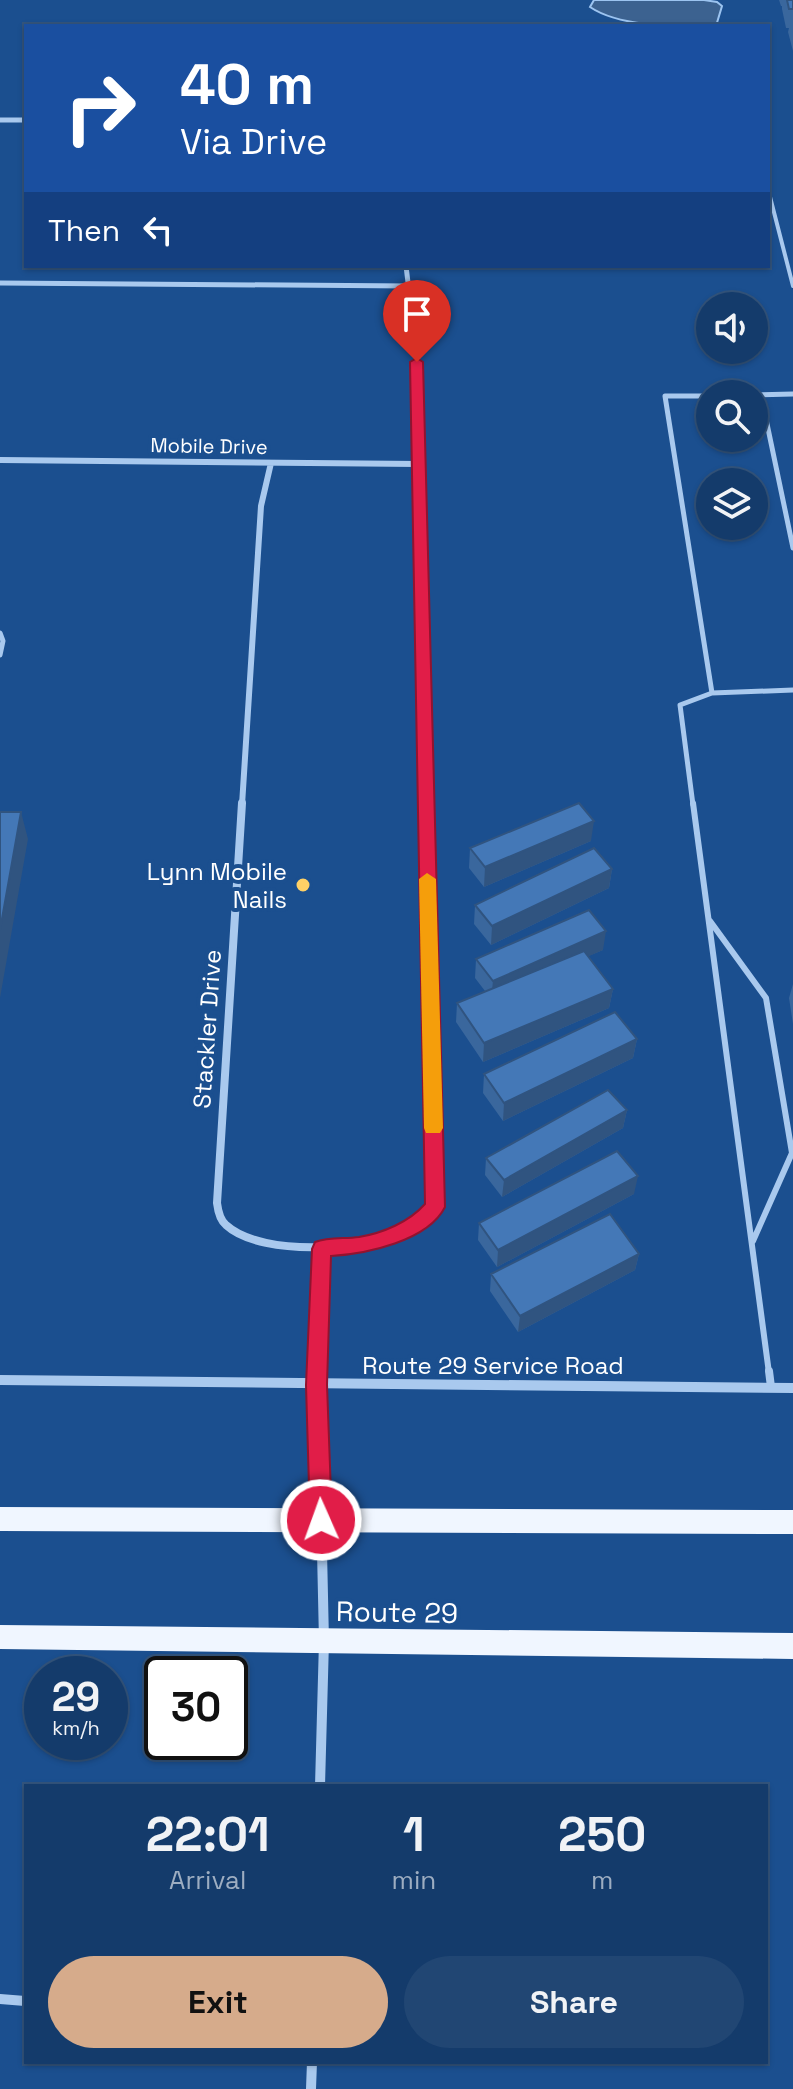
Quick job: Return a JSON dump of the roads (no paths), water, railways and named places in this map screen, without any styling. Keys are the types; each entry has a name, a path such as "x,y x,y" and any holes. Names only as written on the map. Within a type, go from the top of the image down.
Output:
{"main road":[{"path":"0,1519 793,1522"},
{"name":"Route 29","path":"0,1637 793,1646"}],"street":[{"path":"0,120 24,120"},
{"name":"Stackler Drive","path":"271,463 261,506 216,1199 226,1226 240,1234 322,1249 360,1245 419,1224 435,1207 417,336 406,268"},
{"path":"0,283 409,286"},
{"name":"Mobile Drive","path":"0,460 418,464"},
{"path":"320,1784 324,1641 317,1385 322,1249"},
{"name":"Route 29 Service Road","path":"0,1380 793,1388"},
{"path":"0,1999 24,2001"},
{"path":"311,2089 312,2064"}],"lane":[{"path":"770,198 793,286"},
{"path":"770,229 777,229"},
{"path":"768,395 793,394"},
{"path":"696,396 665,396 712,693"},
{"path":"768,442 793,548"},
{"path":"0,633 3,641 0,655"},
{"path":"771,1387 680,705 712,693 793,690"},
{"path":"708,918 766,998 792,1153 752,1244"}],"water":[{"path":"594,0 704,0 722,6 717,24 634,22 603,14 590,7"}],"place":[{"name":"Lynn Mobile Nails","path":"303,885"}]}
